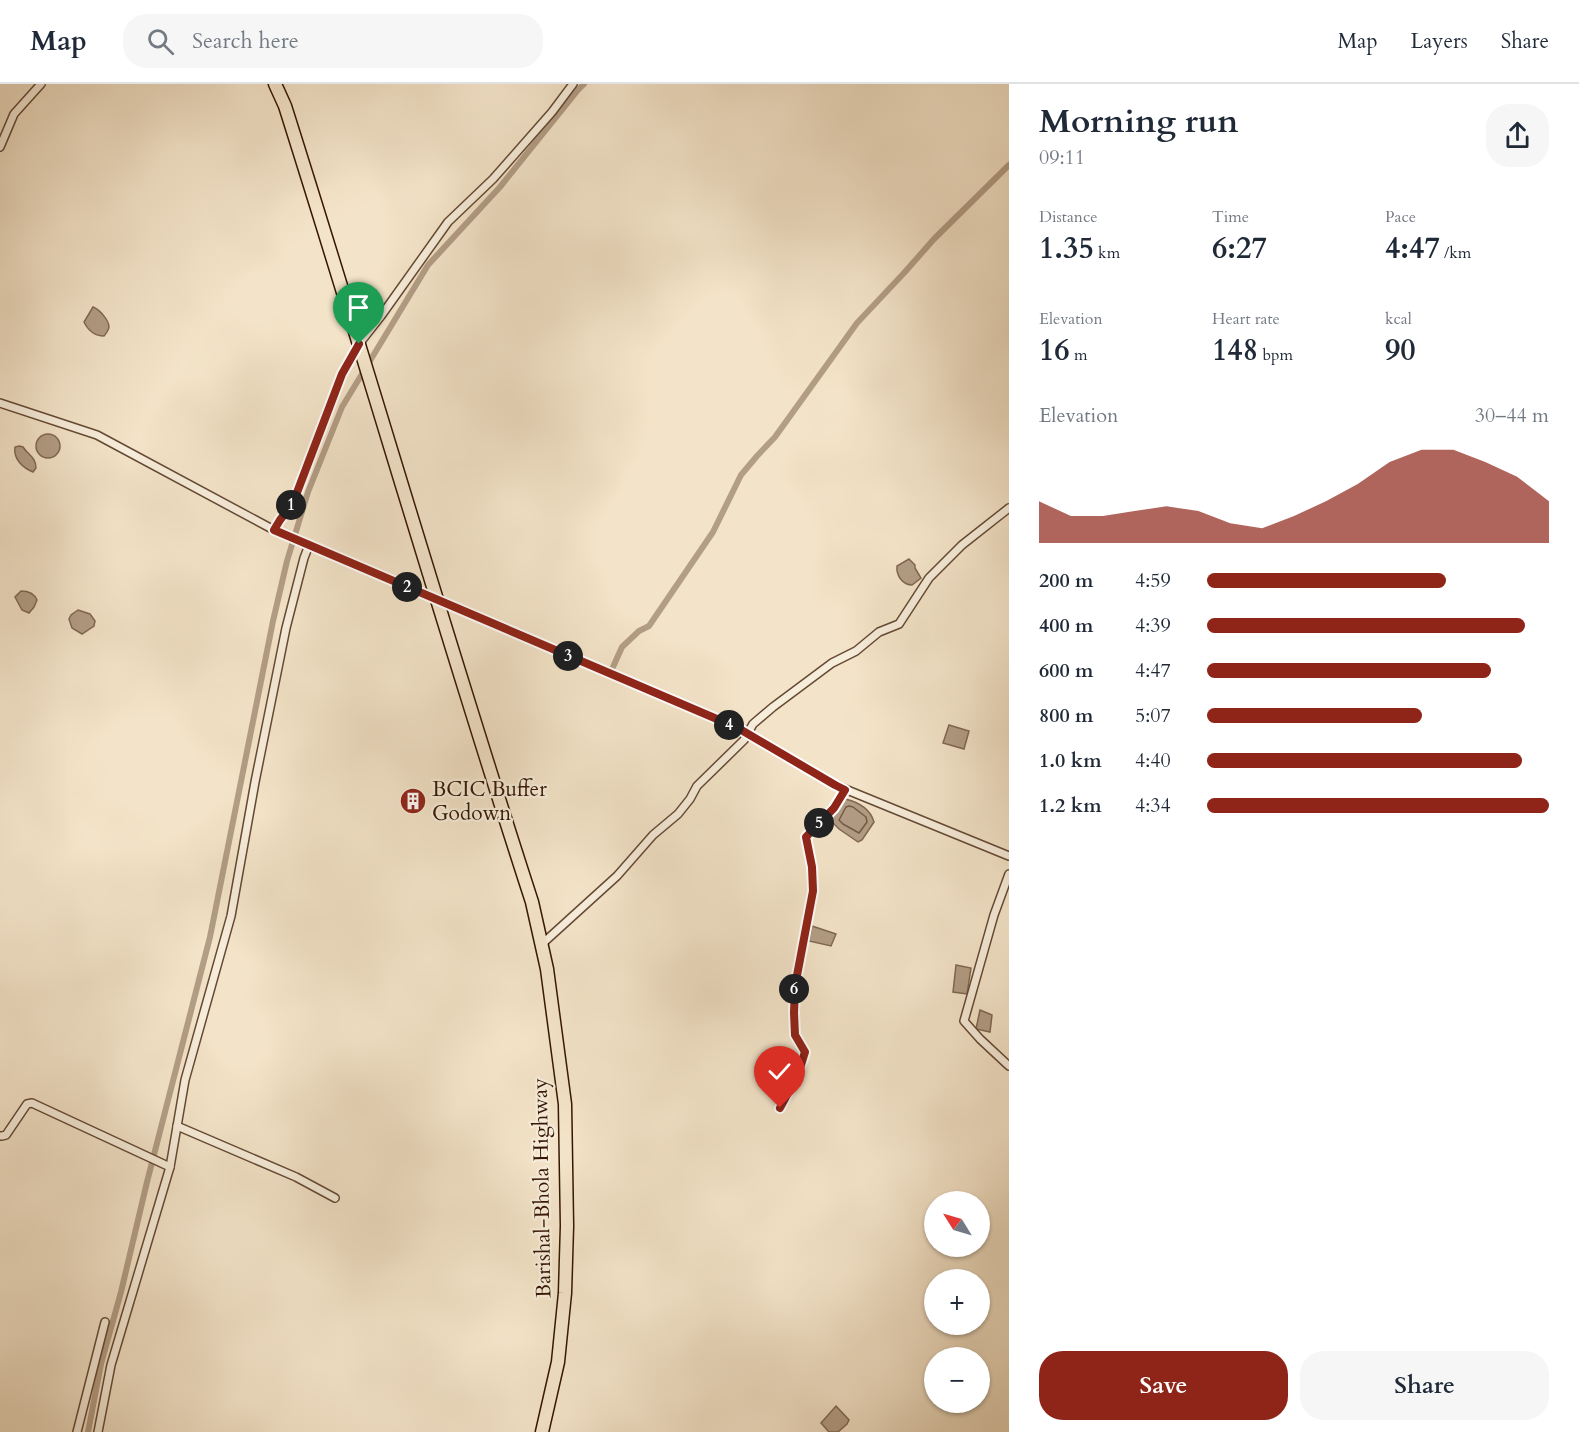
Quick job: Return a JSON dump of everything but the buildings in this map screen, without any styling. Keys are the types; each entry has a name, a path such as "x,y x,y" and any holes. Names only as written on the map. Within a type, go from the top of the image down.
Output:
{"highway":[{"name":"Barishal-Bhola Highway","path":"275,84 285,106 436,599 532,902 547,969 565,1104 567,1226 565,1293 558,1362 542,1432"}],"street":[{"path":"0,147 14,114 41,84"},
{"path":"274,530 293,503 342,374 360,346 448,222 493,179 552,112 573,84"},
{"path":"0,403 97,435 289,537 718,719 845,790 1009,856"},
{"path":"542,944 617,876 653,836 678,814 697,786 744,740 753,724 832,663 856,651 879,632 899,624 929,578 962,545 1009,508"},
{"path":"98,1432 111,1365 177,1126 185,1080 231,916 286,628 306,544"},
{"path":"780,1108 798,1074 805,1052 795,1035 794,1013 795,986 813,891 812,867 806,837 834,808 845,790"},
{"path":"1009,874 994,915 964,1022 1009,1066"},
{"path":"0,1136 6,1135 18,1115 27,1104 32,1103 166,1166"},
{"path":"177,1126 296,1177 335,1198"},
{"path":"77,1432 105,1322"}],"water":[{"path":"93,307 109,324 104,336 92,332 84,322"},
{"path":"48,434 56,438 60,446 56,454 48,458 40,454 36,446 40,438"},
{"path":"15,447 23,447 35,461 36,468 33,472 17,459"},
{"path":"909,559 915,565 921,578 912,585 903,582 897,570 897,566"},
{"path":"21,591 30,593 37,600 29,613 22,610 15,597"},
{"path":"78,610 90,614 95,621 94,626 82,634 72,628 69,619"},
{"path":"949,725 969,731 964,749 943,743"},
{"path":"845,799 863,806 870,813 874,822 862,840 858,842 830,820"},
{"path":"812,926 836,934 831,946 809,941"},
{"path":"956,965 971,968 967,994 953,992"},
{"path":"980,1010 992,1015 990,1032 976,1029"},
{"path":"836,1406 849,1420 838,1432 829,1432 821,1423"}],"waterway":[{"path":"88,1432 101,1364 210,937 273,621 287,561 308,492 342,407 428,265 500,187 584,84"},
{"path":"613,667 622,647 639,631 649,626 713,532 741,475 775,437 857,323 934,239 1009,165"}],"place":[{"name":"BCIC Buffer Godown","path":"413,801"}],"route":[{"path":"359,344 342,374 293,503 274,530 738,728 845,790 834,808 806,837 812,867 813,891 795,986 794,1013 795,1035 805,1052 798,1074 780,1108"}]}
